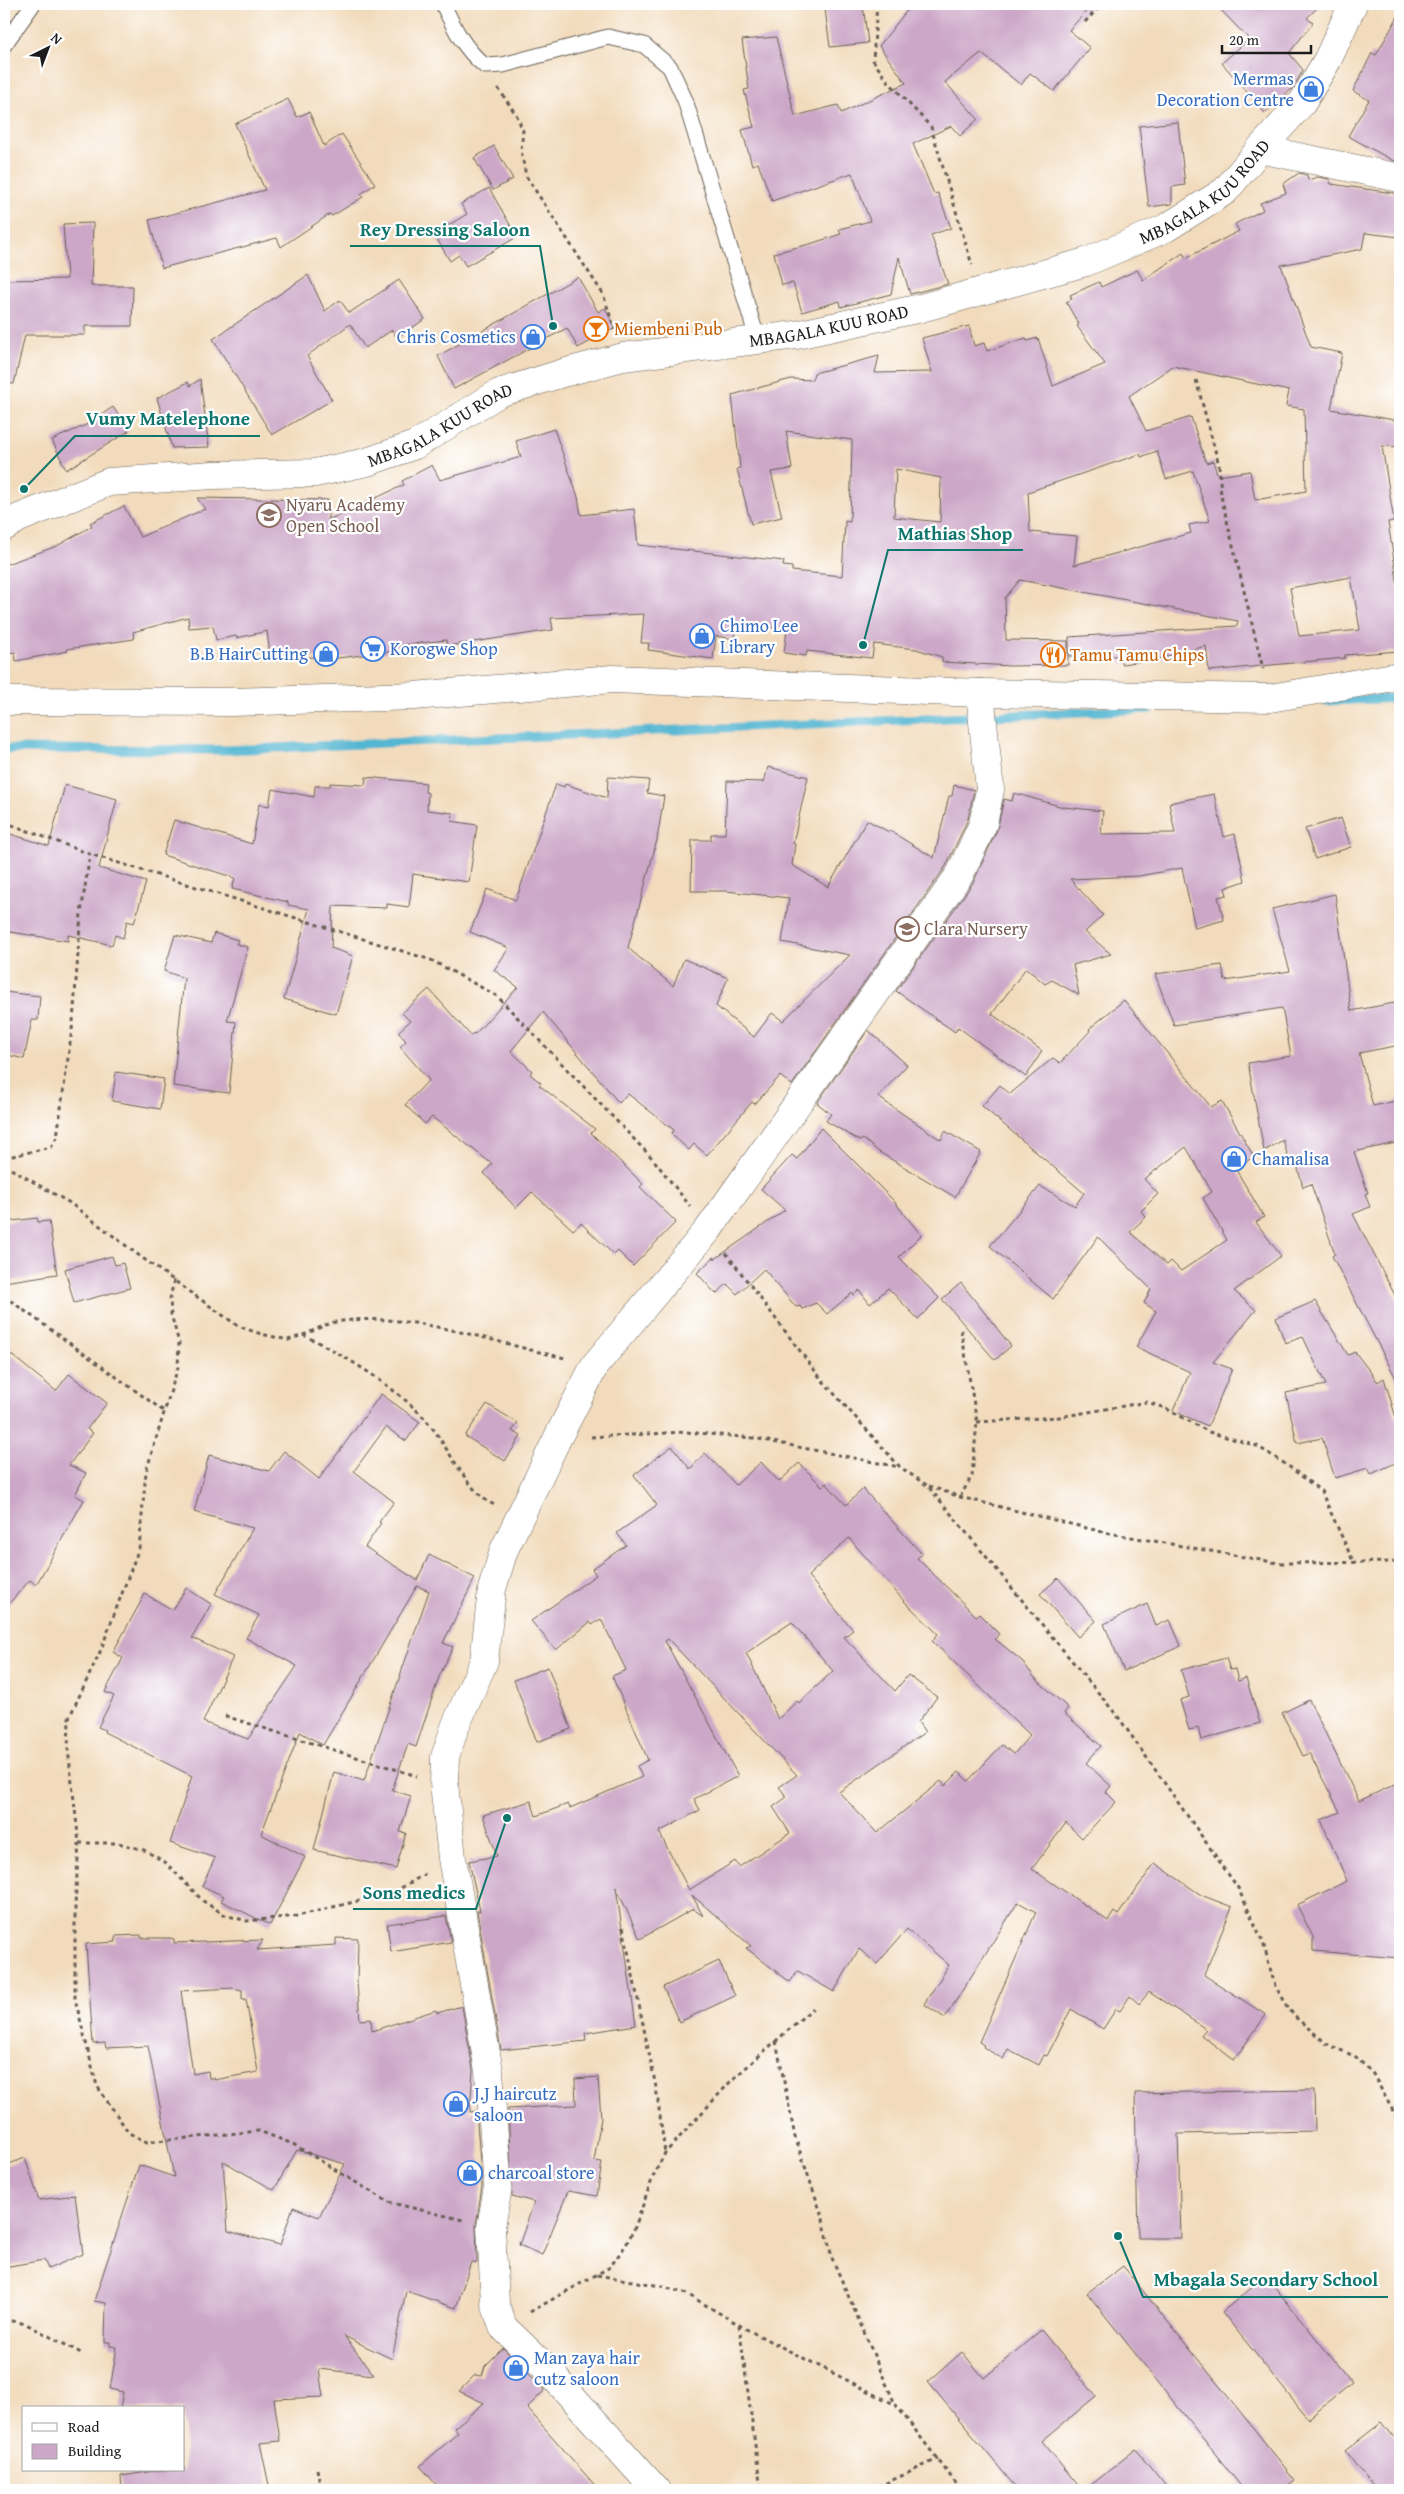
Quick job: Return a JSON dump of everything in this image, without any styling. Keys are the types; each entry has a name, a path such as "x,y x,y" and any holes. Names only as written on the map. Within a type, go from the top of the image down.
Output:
{"street":[{"name":"MBAGALA KUU ROAD","path":"4,527 19,518 109,482 213,475 316,473 367,462 415,445 499,393 623,357 758,341 921,308 1086,262 1166,228 1225,191 1302,103 1328,59 1353,4"},
{"path":"1260,149 1400,178"},
{"path":"4,701 232,702 414,696 612,679 980,693 1270,698 1400,676"},
{"path":"656,2490 548,2370 503,2327 495,2303 491,2227 498,2188 489,2071 452,1858 444,1783 445,1757 455,1727 484,1661 492,1589 504,1550 521,1511 595,1365 708,1230 960,874 983,824 990,790 980,693"}],"lane":[{"path":"4,45 34,4"},
{"path":"443,4 457,36 472,55 485,66 524,60 608,38 644,45 670,67 685,100 758,341"}],"path":[{"path":"877,4 873,60 885,78 931,128 979,291"},
{"path":"1085,22 1102,4"},
{"path":"485,66 518,116 523,131 521,150 526,176 603,294 623,357"},
{"path":"1196,380 1219,465 1221,496 1270,698"},
{"path":"4,822 90,854 431,960 497,996 652,1159 822,1380 900,1467 928,1486 960,1497 1103,1532 1278,1563 1400,1562"},
{"path":"4,1158 51,1147 57,1137 74,1022 80,913 90,854"},
{"path":"4,1165 70,1203 238,1326 261,1334 288,1340 334,1322 370,1319 428,1326 595,1365"},
{"path":"174,1280 170,1299 171,1314 178,1344 178,1367 146,1472 139,1548 100,1652 69,1718 68,1749 79,1843 74,1905 75,1999 97,2086 129,2133 147,2142 259,2131 293,2144 388,2202 491,2227"},
{"path":"4,1296 164,1412"},
{"path":"960,1497 972,1476 977,1422 961,1330"},
{"path":"303,1335 319,1342 392,1389 427,1420 481,1497 493,1505 521,1511"},
{"path":"977,1422 1060,1418 1147,1402 1165,1408 1209,1432 1257,1446 1287,1465 1321,1491 1353,1561"},
{"path":"558,1437 610,1437 686,1432 753,1438 900,1467"},
{"path":"928,1486 1119,1718 1238,1888 1263,1942 1276,1986 1294,2016 1327,2044 1356,2057 1373,2074 1400,2124"},
{"path":"224,1716 444,1783"},
{"path":"79,1843 118,1843 144,1850 164,1862 203,1901 224,1915 247,1921 298,1916 394,1892 452,1858"},
{"path":"623,1927 656,2087 665,2154"},
{"path":"503,2327 610,2266 626,2245 635,2227 653,2177 665,2154 732,2080 813,2008"},
{"path":"775,2040 795,2137 823,2219 832,2258 896,2405 961,2490"},
{"path":"596,2275 661,2286 688,2294 739,2325 896,2405"},
{"path":"4,2319 26,2324 81,2353"},
{"path":"739,2325 762,2490"},
{"path":"871,2490 938,2459"},
{"path":"316,2469 321,2490"}],"building":[{"path":"912,4 1093,4 1069,30 1090,48 1054,91 1030,73 1021,85 981,53 945,82 978,119 960,136 951,126 913,144 934,194 938,193 951,228 931,235 948,284 910,294 899,257 891,294 841,307 840,301 802,312 793,283 782,285 774,253 841,234 839,229 870,221 852,173 772,201 758,163 752,165 742,130 754,127 744,90 749,89 742,40 776,37 795,116 838,105 841,113 906,83 879,46"},
{"path":"1215,4 1321,4 1307,18 1313,23 1289,53 1303,70 1293,88 1265,113 1222,63 1249,39"},
{"path":"863,5 868,43 830,47 825,9"},
{"path":"1400,13 1400,162 1392,160 1348,136 1369,100 1353,91 1372,53 1376,55"},
{"path":"288,99 297,117 309,112 324,146 342,134 375,184 361,194 363,197 332,216 330,214 281,247 277,238 162,268 149,220 265,190 235,124"},
{"path":"1178,122 1185,185 1172,187 1172,204 1149,207 1139,126"},
{"path":"494,146 513,179 493,190 474,158"},
{"path":"1299,173 1307,175 1308,180 1318,177 1329,179 1331,184 1400,194 1400,237 1365,233 1362,249 1281,265 1311,347 1342,353 1331,409 1400,421 1400,447 1382,446 1394,521 1388,522 1400,600 1400,651 1345,655 1345,658 1209,671 1206,646 1157,659 1122,664 1118,656 1069,656 1069,637 1237,626 1238,621 1020,580 1005,598 1006,640 1068,641 1068,665 1010,666 942,662 942,657 916,649 874,644 872,658 807,651 806,656 784,653 787,629 736,624 734,639 716,636 713,659 648,650 649,643 641,643 644,614 551,618 553,630 447,646 446,640 395,646 396,651 338,658 307,657 304,653 270,655 267,631 237,638 236,636 216,640 213,626 189,628 188,617 133,632 134,639 67,649 68,651 16,661 15,652 4,654 4,565 57,546 92,526 90,523 124,506 140,537 205,509 197,498 328,500 328,520 404,485 402,481 432,465 440,480 521,457 516,441 554,429 578,497 581,515 634,509 638,545 784,561 783,566 792,567 792,571 842,576 845,521 850,522 852,440 786,431 792,469 771,472 782,517 751,524 737,469 740,468 732,395 791,379 812,380 814,373 879,356 875,373 932,372 922,338 969,326 974,346 984,343 987,351 1026,338 1027,341 1038,338 1053,386 1105,364 1077,326 1079,325 1066,302 1072,299 1070,295 1099,282 1101,287 1137,270 1143,280 1183,253 1186,258 1239,231 1235,224 1263,210 1260,203 1286,193 1283,184","holes":["1173,366 1289,391 1286,406 1304,409 1306,491 1255,500 1250,471 1218,476 1213,461 1206,463 1191,417 1146,431 1129,396","1157,451 1166,479 1193,471 1210,521 1189,525 1191,533 1074,565 1077,536 1030,532 1028,492 1140,454 1141,457","896,469 941,478 940,522 894,517","1351,577 1360,630 1299,636 1290,588"]},
{"path":"489,188 517,237 466,266 459,255 450,261 434,234 467,214 461,204"},
{"path":"93,223 91,286 133,286 132,326 85,326 85,335 25,335 14,384 4,383 4,280 67,279 63,224"},
{"path":"308,275 325,311 340,300 349,313 399,280 425,319 397,338 392,330 365,348 350,324 307,356 332,400 272,435 213,339"},
{"path":"578,277 598,312 605,308 615,328 578,348 567,328 454,389 438,356"},
{"path":"200,379 209,447 172,448 157,398 188,382 190,386"},
{"path":"113,407 129,431 66,470 52,440 86,425"},
{"path":"768,767 808,777 793,843 795,844 792,865 828,887 867,820 890,831 934,858 949,796 952,796 954,785 974,790 968,819 946,866 792,1085 780,1076 755,1104 752,1102 707,1155 694,1144 689,1150 671,1134 674,1130 628,1094 619,1103 543,1012 511,1051 532,1071 530,1074 541,1083 539,1085 595,1129 591,1133 643,1184 640,1187 676,1222 633,1266 618,1251 614,1255 581,1223 573,1230 532,1192 516,1208 484,1173 492,1164 432,1117 425,1124 405,1105 429,1080 400,1047 406,1041 398,1032 410,1021 402,1013 429,989 471,1036 473,1033 475,1034 518,987 494,970 509,948 470,932 487,889 516,900 556,784 564,787 565,784 607,798 608,777 649,780 647,793 664,796 657,840 628,948 673,986 684,959 728,978 716,1006 754,1037 772,1013 783,1021 850,955 782,942 789,898 726,891 691,891 692,840 711,840 711,834 725,834 727,781 764,782"},
{"path":"366,777 426,783 425,792 428,793 427,810 453,813 451,821 477,825 469,882 413,874 409,907 387,904 387,908 333,906 331,948 353,956 336,1014 284,999 309,909 232,889 235,878 163,855 174,820 252,844 259,804 269,806 272,789 314,797 315,786 330,786 330,783 365,785"},
{"path":"65,785 117,799 99,868 146,882 134,923 127,921 123,938 115,935 112,945 68,935 68,941 4,931 4,832 49,846"},
{"path":"1014,793 1063,807 1103,811 1101,834 1175,833 1169,803 1214,794 1224,837 1235,834 1245,881 1225,888 1227,895 1218,897 1224,920 1195,928 1182,868 1139,876 1070,879 1103,915 1085,932 1111,954 1073,965 1079,995 1052,980 1045,984 1026,968 992,1014 1042,1051 1026,1077 958,1027 955,1032 896,991 973,883 997,830 1004,799 1012,801"},
{"path":"1341,818 1351,847 1315,859 1305,829"},
{"path":"1335,894 1351,1011 1400,1002 1400,1045 1359,1053 1373,1106 1400,1100 1400,1142 1354,1152 1368,1193 1365,1194 1370,1207 1353,1214 1400,1305 1400,1386 1332,1256 1335,1254 1311,1184 1303,1187 1295,1158 1289,1160 1283,1140 1264,1151 1248,1063 1291,1056 1282,1008 1174,1025 1155,974 1222,965 1225,981 1290,971 1272,909"},
{"path":"214,933 238,940 236,944 248,947 227,1021 236,1022 229,1093 173,1086 184,978 164,971 175,935 211,943"},
{"path":"4,992 40,996 38,1020 32,1020 24,1059 4,1054"},
{"path":"1124,1000 1211,1107 1222,1101 1254,1157 1235,1168 1264,1217 1256,1222 1281,1256 1234,1291 1256,1310 1213,1362 1232,1369 1208,1426 1173,1411 1190,1372 1136,1347 1156,1311 1144,1303 1151,1289 1098,1237 1053,1299 990,1246 1040,1186 1075,1206 1084,1193 982,1106 1000,1085 1010,1094 1053,1058 1060,1063 1090,1031 1089,1029","holes":["1186,1147 1212,1192 1203,1198 1227,1240 1181,1271 1171,1261 1167,1265 1130,1232 1146,1217 1141,1211 1158,1194 1144,1179"]},
{"path":"868,1030 907,1065 878,1097 941,1140 945,1131 981,1152 955,1197 879,1152 863,1139 860,1141 826,1121 831,1114 817,1103"},
{"path":"116,1072 164,1079 160,1109 112,1101"},
{"path":"821,1128 893,1200 921,1235 899,1257 939,1298 918,1319 888,1288 870,1304 859,1290 854,1295 852,1293 827,1314 816,1303 802,1309 800,1306 796,1307 764,1269 737,1294 727,1284 716,1294 697,1273 714,1257 715,1259 785,1210 761,1189 792,1155 797,1159"},
{"path":"37,1218 38,1222 49,1221 57,1274 4,1282 4,1222"},
{"path":"112,1256 115,1265 123,1263 130,1288 74,1303 65,1269"},
{"path":"961,1283 1011,1346 995,1360 942,1299"},
{"path":"1315,1301 1348,1355 1355,1352 1378,1382 1384,1378 1400,1431 1400,1461 1371,1474 1368,1468 1335,1478 1322,1438 1297,1443 1286,1393 1326,1385 1303,1337 1285,1343 1276,1318"},
{"path":"4,1349 56,1391 69,1374 107,1403 87,1429 93,1433 69,1465 86,1473 75,1495 84,1500 36,1585 30,1580 4,1609"},
{"path":"381,1394 420,1422 406,1441 386,1427 354,1471 394,1502 379,1522 381,1523 365,1547 417,1580 429,1555 475,1578 443,1643 453,1647 439,1677 416,1747 408,1744 392,1790 411,1796 400,1832 406,1833 396,1869 314,1850 334,1772 364,1781 429,1591 417,1586 323,1745 300,1732 261,1834 305,1857 270,1925 221,1901 224,1896 202,1886 215,1858 170,1843 192,1776 104,1732 105,1730 98,1727 114,1696 105,1692 123,1658 113,1652 145,1594 173,1610 186,1588 211,1604 192,1638 233,1657 203,1722 248,1739 297,1666 246,1638 259,1615 215,1594 253,1528 194,1512 209,1455 269,1471 284,1451 319,1479"},
{"path":"487,1404 518,1423 512,1431 521,1436 505,1461 465,1436"},
{"path":"672,1446 690,1469 705,1453 736,1485 761,1462 779,1482 799,1463 822,1486 826,1483 846,1505 863,1489 922,1554 917,1558 976,1616 979,1614 999,1634 995,1639 1022,1661 1035,1678 1068,1708 1064,1713 1101,1746 1086,1763 1111,1786 1106,1792 1116,1802 1082,1838 1066,1823 1032,1869 1108,1921 1114,1912 1118,1915 1155,1863 1201,1895 1232,1907 1204,1975 1266,2015 1234,2060 1201,2035 1206,2029 1149,1992 1139,2004 1130,1996 1120,2011 1116,2009 1103,2029 1071,2009 1047,2056 1044,2055 1039,2065 1008,2049 1003,2059 983,2047 984,2045 979,2042 1036,1912 1018,1902 945,2018 924,2004 949,1965 907,1929 877,1964 859,1949 834,1992 798,1971 790,1982 746,1948 751,1946 692,1895 703,1916 693,1909 640,1939 616,1887 636,2025 585,2033 586,2041 501,2050 477,1911 480,1911 469,1861 497,1856 483,1815 531,1801 536,1816 568,1804 570,1808 642,1777 637,1766 648,1760 612,1676 626,1670 601,1619 592,1625 590,1622 556,1650 531,1621 596,1575 592,1569 626,1545 617,1533 657,1505 634,1475","holes":["849,1538 904,1601 938,1634 932,1641 1030,1735 1014,1754 1002,1745 968,1781 959,1772 945,1786 941,1781 877,1833 839,1792 925,1732 918,1722 937,1697 908,1675 895,1691 844,1637 853,1630 808,1576","792,1622 833,1671 799,1703 797,1701 778,1719 746,1653","668,1639 797,1775 779,1787 787,1797 773,1807 790,1833 739,1867 735,1861 689,1890 659,1832 700,1810 694,1799 738,1776 665,1641"]},
{"path":"1058,1578 1096,1621 1078,1637 1040,1594"},
{"path":"1147,1604 1156,1626 1170,1620 1181,1646 1124,1671 1104,1624"},
{"path":"1226,1658 1230,1670 1235,1669 1238,1681 1246,1678 1260,1723 1201,1740 1198,1728 1189,1730 1180,1700 1189,1697 1181,1670"},
{"path":"548,1667 571,1729 537,1742 514,1680"},
{"path":"1309,1700 1359,1801 1400,1782 1400,1958 1313,1951 1313,1937 1297,1905 1347,1881 1321,1820 1340,1812 1309,1753 1303,1756 1282,1713"},
{"path":"446,1916 451,1942 391,1952 387,1924"},
{"path":"141,1935 141,1938 170,1938 174,1939 174,1943 263,1940 257,1950 336,1945 336,1938 358,1939 357,1983 360,2020 371,2019 372,2031 436,2010 437,2013 462,2006 473,2070 470,2112 476,2111 482,2186 476,2225 477,2263 471,2262 456,2308 406,2291 392,2359 344,2336 374,2375 319,2369 323,2397 274,2399 280,2441 260,2443 270,2490 122,2490 121,2476 148,2472 185,2472 185,2406 120,2406 123,2392 110,2389 117,2347 110,2346 110,2342 105,2342 106,2303 94,2301 139,2165 174,2177 148,2046 106,2048 105,2043 93,2044 86,1944 116,1942 115,1936","holes":["233,1988 242,1990 242,1999 246,1999 258,2072 214,2080 214,2078 209,2078 208,2071 193,2074 181,1991","297,2150 345,2164 319,2217 293,2207 280,2245 228,2231 223,2161 274,2190"]},
{"path":"719,1961 735,1996 679,2022 663,1987"},
{"path":"598,2077 601,2118 594,2161 602,2162 597,2196 568,2191 542,2255 519,2245 534,2202 512,2196 508,2109 576,2105 575,2079"},
{"path":"1314,2090 1315,2131 1178,2134 1181,2238 1138,2238 1135,2093"},
{"path":"25,2158 39,2200 75,2195 83,2254 48,2269 44,2260 4,2267 4,2166"},
{"path":"1123,2266 1295,2480 1282,2490 1244,2490 1087,2293"},
{"path":"1266,2276 1352,2383 1308,2419 1222,2312"},
{"path":"1041,2330 1096,2396 1042,2441 1082,2490 1018,2490 928,2382 962,2352 984,2378"},
{"path":"503,2348 545,2390 527,2408 599,2490 441,2490 420,2466 458,2433 454,2428 484,2403 459,2391 475,2375 482,2376 485,2366"},
{"path":"1382,2422 1400,2445 1400,2490 1376,2490 1345,2451"},
{"path":"1136,2449 1169,2490 1085,2490"}],"waterway":[{"path":"1325,701 1400,698"},
{"path":"4,749 227,750 1150,709"}],"place":[{"name":"Mermas Decoration Centre","path":"1311,89"},
{"name":"Rey Dressing Saloon","path":"553,326"},
{"name":"Miembeni Pub","path":"596,329"},
{"name":"Chris Cosmetics","path":"533,337"},
{"name":"Vumy Matelephone","path":"24,489"},
{"name":"Nyaru Academy Open School","path":"269,515"},
{"name":"Chimo Lee Library","path":"702,636"},
{"name":"Mathias Shop","path":"863,645"},
{"name":"Korogwe Shop","path":"373,649"},
{"name":"B.B HairCutting","path":"326,654"},
{"name":"Tamu Tamu Chips","path":"1053,655"},
{"name":"Clara Nursery","path":"907,929"},
{"name":"Chamalisa","path":"1234,1159"},
{"name":"Sons medics","path":"507,1818"},
{"name":"J.J haircutz saloon","path":"456,2104"},
{"name":"charcoal store","path":"470,2173"},
{"name":"Mbagala Secondary School","path":"1118,2236"},
{"name":"Man zaya hair cutz saloon","path":"516,2368"}]}
